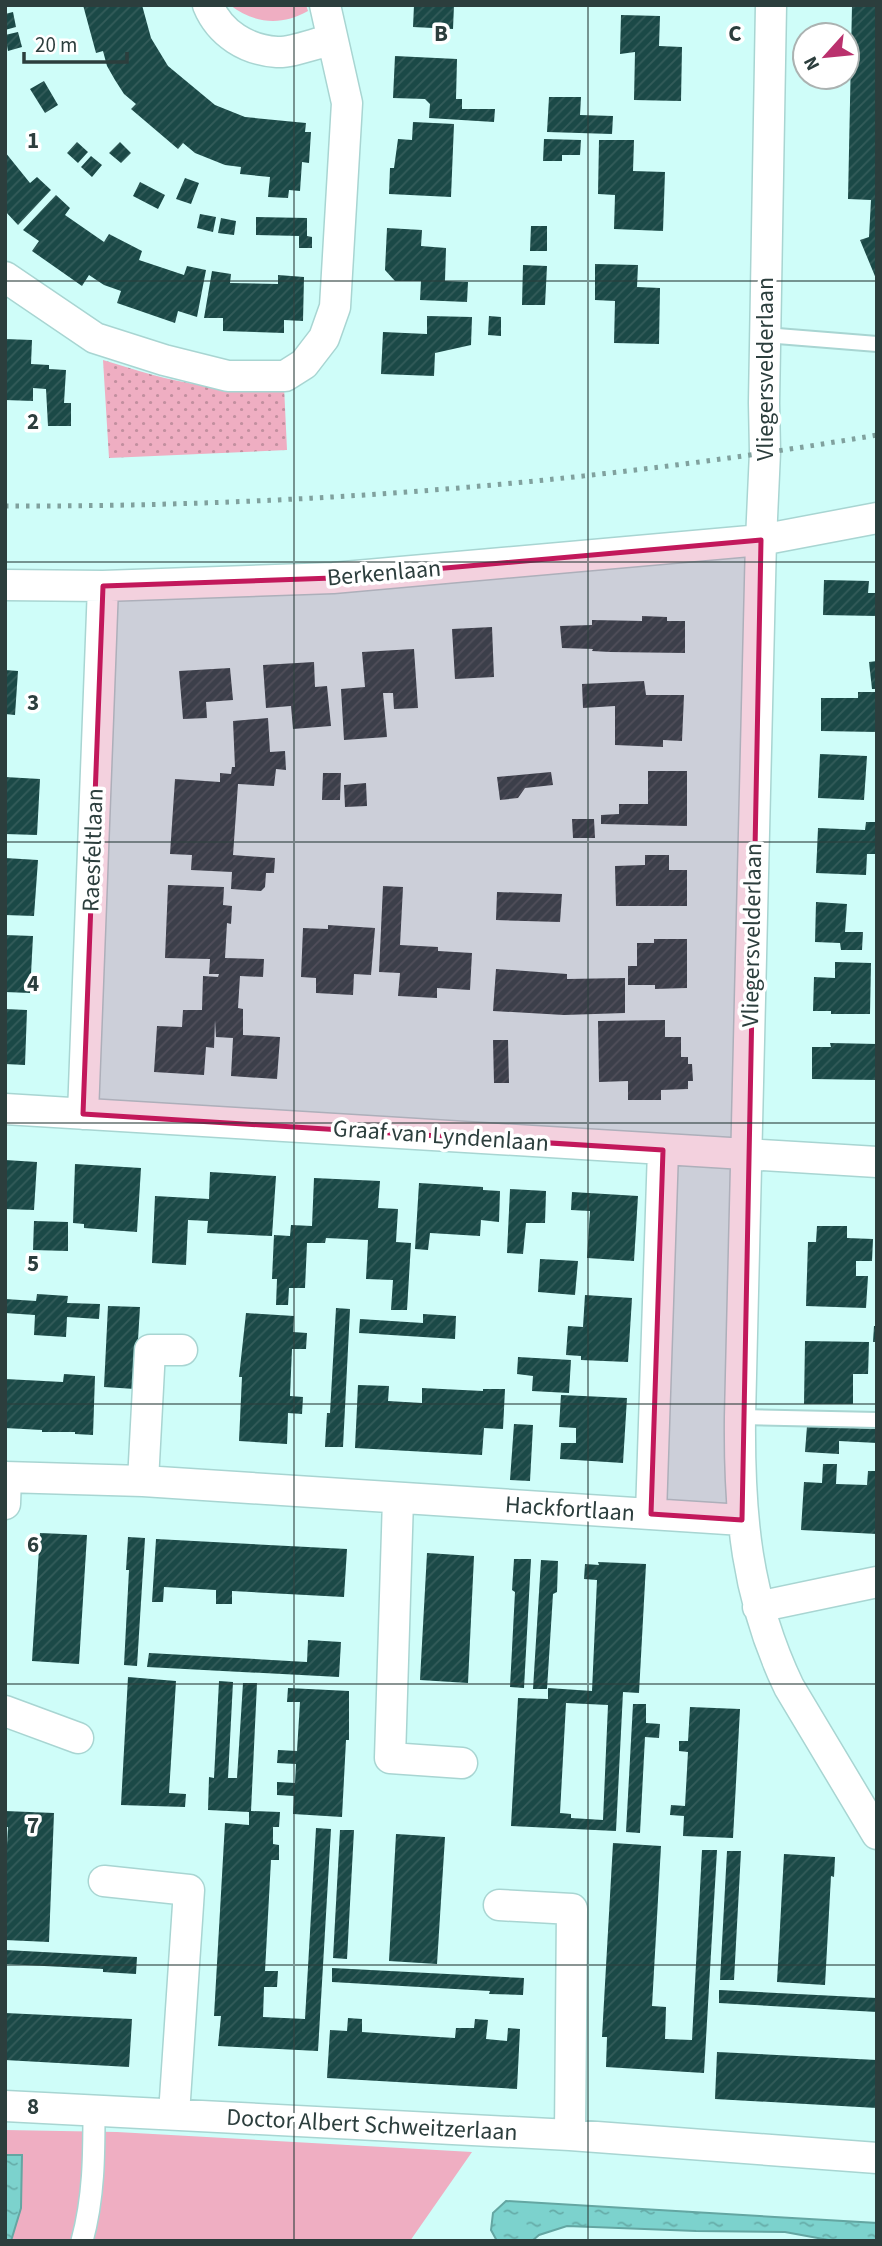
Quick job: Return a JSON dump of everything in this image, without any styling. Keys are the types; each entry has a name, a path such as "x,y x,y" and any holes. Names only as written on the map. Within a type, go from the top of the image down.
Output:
{"street":[{"path":"208,5 227,35 249,45 279,52 331,40"},
{"path":"5,277 95,338 164,360 228,376 285,376 304,364 324,338 335,307 347,103 325,5"},
{"name":"Vliegersvelderlaan","path":"771,5 765,452 740,1417 742,1520 758,1607 789,1687 877,1834"},
{"name":"Berkenlaan","path":"5,584 103,586 333,578 761,540 877,518"},
{"name":"Raesfeltlaan","path":"83,1114 103,586"},
{"name":"Graaf van Lyndenlaan","path":"5,1109 877,1163"},
{"path":"651,1514 663,1150"},
{"path":"143,1481 150,1350 182,1350"},
{"name":"Hackfortlaan","path":"5,1504 6,1477 143,1481 742,1520"},
{"path":"398,1499 390,1758 461,1763"},
{"path":"758,1607 877,1582"},
{"path":"5,1712 78,1738"},
{"path":"104,1881 189,1890 174,2114"},
{"path":"499,1905 572,1909 570,2135"},
{"name":"Doctor Albert Schweitzerlaan","path":"5,2106 570,2135 877,2158"},
{"path":"82,2241 88,2221 95,2166 94,2110"}],"lane":[{"path":"765,335 877,344"},
{"path":"740,1417 877,1420"}],"highlighted area":[{"path":"761,540 742,1520 651,1514 663,1150 83,1114 103,586 333,578"}],"shaded area":[{"path":"230,5 306,5 308,11 288,19 268,21 249,16"},
{"path":"103,360 152,375 203,385 284,386 287,450 109,458"},
{"path":"5,2130 117,2132 472,2152 410,2241 11,2241 21,2208 22,2156 5,2155"}],"water":[{"path":"5,2155 22,2155 21,2208 11,2241 5,2241"},
{"path":"506,2201 877,2223 877,2241 834,2241 785,2232 567,2226 539,2235 532,2241 497,2241 491,2230 493,2213"}],"building":[{"path":"83,5 142,5 151,38 168,66 215,105 245,117 306,123 305,132 311,132 309,163 302,162 300,191 289,190 288,198 268,197 270,177 240,174 241,167 225,165 195,153 183,143 178,149 131,109 136,104 124,94 115,80 103,51 96,53"},
{"path":"414,5 454,5 453,29 413,27"},
{"path":"852,5 877,5 877,281 860,240 869,237 871,200 848,199 850,91 861,91 861,21 852,21"},
{"path":"13,12 16,27 5,30 5,14"},
{"path":"621,15 660,16 659,46 682,47 681,101 634,100 635,52 620,54"},
{"path":"18,32 22,47 8,51 5,35"},
{"path":"395,56 457,59 456,99 462,99 462,109 495,109 494,122 429,118 430,104 425,99 393,98"},
{"path":"44,81 58,105 45,113 30,89"},
{"path":"549,97 581,97 580,115 613,116 612,134 547,132"},
{"path":"413,122 454,124 451,197 389,194 390,168 394,168 398,139 412,140"},
{"path":"544,139 581,140 580,155 562,155 562,161 543,161"},
{"path":"599,140 634,140 633,171 665,172 663,231 614,229 615,195 598,194"},
{"path":"77,142 88,152 78,163 67,153"},
{"path":"120,142 131,153 121,163 109,153"},
{"path":"5,152 30,183 37,177 51,190 18,225 5,211"},
{"path":"91,156 102,165 92,177 81,167"},
{"path":"185,178 199,183 191,204 176,199"},
{"path":"140,182 165,195 158,209 133,196"},
{"path":"56,195 70,208 65,215 104,242 109,234 142,251 139,260 184,275 187,266 206,270 197,317 178,311 175,323 117,303 121,291 104,285 89,275 82,286 32,251 39,241 23,230"},
{"path":"200,214 216,217 213,232 197,228"},
{"path":"256,217 307,218 307,236 312,237 312,248 299,248 299,236 256,235"},
{"path":"221,218 236,221 234,235 218,233"},
{"path":"531,226 547,226 547,251 530,251"},
{"path":"387,228 422,230 421,246 446,248 445,281 468,282 467,302 420,300 421,281 395,281 385,270"},
{"path":"595,264 638,265 637,287 660,288 659,344 614,343 615,301 595,300"},
{"path":"523,265 547,266 545,305 522,305"},
{"path":"212,271 231,274 230,283 278,284 278,275 304,277 303,321 284,320 284,333 223,331 223,318 204,318"},
{"path":"427,316 472,317 471,345 435,353 434,376 381,374 383,332 427,334"},
{"path":"489,316 501,317 501,336 488,335"},
{"path":"5,339 32,340 31,364 66,370 64,403 71,403 71,426 48,426 46,389 33,388 33,401 5,400"},
{"path":"824,580 869,581 868,593 877,593 877,616 823,615"},
{"path":"642,616 685,621 685,653 562,648 560,626 592,625 592,620 642,621"},
{"path":"492,627 494,677 455,679 452,629"},
{"path":"414,649 418,708 394,709 393,693 383,693 387,737 344,740 341,689 365,687 362,652"},
{"path":"877,661 877,689 872,689 869,662"},
{"path":"314,662 315,687 327,686 331,726 293,729 291,706 266,708 263,665"},
{"path":"230,668 233,700 206,702 207,718 183,719 179,671"},
{"path":"5,670 18,671 15,715 5,714"},
{"path":"644,681 646,695 684,695 682,741 663,740 663,747 615,745 615,706 583,708 582,684"},
{"path":"858,692 877,692 877,732 821,731 821,698 858,698"},
{"path":"268,718 270,752 285,751 286,770 276,769 274,786 238,784 233,855 275,858 274,873 266,873 265,887 261,891 231,889 232,872 191,870 192,855 170,854 175,779 220,782 220,773 231,774 232,767 235,767 233,721"},
{"path":"820,754 867,756 864,800 818,798"},
{"path":"648,771 687,771 687,826 601,824 601,815 619,814 619,804 648,804"},
{"path":"551,772 553,785 525,788 518,798 500,800 497,777"},
{"path":"323,773 341,773 340,800 322,800"},
{"path":"5,777 40,779 37,835 5,834"},
{"path":"366,783 367,806 345,807 344,785"},
{"path":"572,819 594,819 595,838 573,838"},
{"path":"866,822 877,822 877,854 867,854 866,875 816,873 818,828 865,830"},
{"path":"645,855 669,855 669,870 687,870 687,906 616,906 615,866 645,865"},
{"path":"5,858 38,860 34,916 5,915"},
{"path":"168,885 224,887 223,905 232,906 231,924 227,923 225,958 264,959 263,977 240,976 238,1008 243,1009 243,1035 280,1037 277,1079 231,1076 233,1038 216,1037 215,1020 214,1048 206,1047 204,1075 154,1072 157,1026 182,1027 183,1010 202,1010 203,976 218,977 219,974 209,974 210,959 165,958"},
{"path":"383,886 403,887 400,945 438,947 438,951 472,953 470,990 437,988 437,998 398,996 400,973 379,972"},
{"path":"497,892 562,894 560,922 496,920"},
{"path":"816,902 847,904 845,932 863,932 862,950 841,950 840,943 815,942"},
{"path":"328,925 375,928 371,975 354,974 353,995 316,993 316,978 301,977 303,928 328,929"},
{"path":"5,935 33,936 30,993 5,992"},
{"path":"654,939 687,939 687,988 655,989 655,985 628,985 628,966 637,966 637,943 654,943"},
{"path":"835,962 871,963 870,1014 813,1011 814,977 835,978"},
{"path":"496,969 567,974 567,979 625,978 625,1013 564,1015 493,1011"},
{"path":"5,1009 27,1010 25,1065 5,1064"},
{"path":"665,1020 665,1037 681,1037 681,1057 688,1057 688,1064 692,1064 693,1081 688,1081 688,1089 661,1090 661,1100 628,1100 628,1081 599,1082 598,1021"},
{"path":"493,1040 508,1040 509,1083 494,1083"},
{"path":"830,1043 877,1044 877,1080 812,1079 812,1047 831,1047"},
{"path":"5,1160 37,1162 34,1210 5,1209"},
{"path":"75,1164 141,1168 137,1232 84,1228 84,1224 73,1223"},
{"path":"210,1172 276,1176 272,1236 207,1233 208,1221 188,1220 186,1265 152,1263 155,1196 209,1199"},
{"path":"314,1178 380,1181 378,1208 398,1209 396,1242 411,1243 407,1310 391,1310 393,1280 366,1279 368,1240 326,1238 325,1243 307,1243 305,1288 289,1288 288,1305 276,1305 277,1279 272,1279 274,1235 290,1236 291,1225 312,1226"},
{"path":"419,1183 483,1187 483,1190 500,1191 499,1222 481,1220 480,1236 430,1233 428,1250 415,1249"},
{"path":"510,1189 546,1191 545,1223 526,1223 523,1254 507,1253"},
{"path":"572,1192 638,1196 634,1261 587,1258 590,1211 571,1210"},
{"path":"34,1221 68,1222 68,1251 33,1250"},
{"path":"817,1226 847,1226 847,1238 873,1239 872,1261 856,1261 856,1276 868,1276 866,1308 806,1306 808,1242 816,1242"},
{"path":"540,1259 578,1261 575,1295 538,1292"},
{"path":"37,1294 68,1296 67,1303 100,1304 99,1319 67,1317 66,1337 34,1335 35,1315 5,1313 5,1299 36,1301"},
{"path":"585,1295 632,1298 628,1362 581,1360 581,1356 566,1355 568,1326 583,1327"},
{"path":"108,1306 140,1307 135,1389 104,1387"},
{"path":"336,1308 350,1309 343,1447 325,1447 327,1413 330,1413"},
{"path":"246,1313 294,1316 293,1332 307,1333 306,1349 292,1349 290,1396 303,1397 302,1414 288,1413 287,1444 239,1441 242,1377 239,1377"},
{"path":"423,1314 456,1316 455,1339 359,1333 360,1319 423,1323"},
{"path":"874,1326 877,1326 877,1342 873,1342"},
{"path":"805,1341 869,1342 868,1374 853,1374 853,1404 804,1404"},
{"path":"518,1357 571,1360 569,1393 532,1391 533,1376 517,1374"},
{"path":"64,1374 95,1376 93,1435 5,1428 5,1379 63,1382"},
{"path":"358,1385 389,1386 388,1401 422,1403 422,1388 483,1391 505,1389 503,1429 484,1428 482,1455 355,1448"},
{"path":"561,1395 627,1398 623,1463 560,1459 561,1443 576,1443 576,1428 559,1427"},
{"path":"514,1424 533,1425 530,1481 510,1480"},
{"path":"807,1426 877,1429 877,1443 839,1441 839,1454 805,1452"},
{"path":"823,1464 837,1464 836,1484 867,1485 868,1471 877,1471 877,1534 801,1530 804,1482 822,1483"},
{"path":"40,1533 87,1535 79,1664 32,1661"},
{"path":"128,1537 145,1538 137,1666 124,1665"},
{"path":"156,1539 347,1549 344,1597 232,1591 232,1604 216,1604 216,1590 164,1587 163,1602 152,1602"},
{"path":"427,1553 474,1556 468,1683 420,1680"},
{"path":"514,1559 531,1559 524,1688 510,1687"},
{"path":"541,1560 558,1561 557,1592 553,1594 547,1689 533,1689"},
{"path":"598,1562 646,1564 639,1693 623,1692 616,1831 511,1826 518,1698 548,1699 548,1688 592,1691 597,1580 584,1579 585,1564 599,1565","holes":["566,1703 608,1705 603,1820 571,1818 571,1814 560,1813"]},
{"path":"308,1640 341,1642 339,1677 147,1667 149,1653 307,1662"},
{"path":"128,1677 176,1681 169,1793 186,1794 185,1807 121,1805"},
{"path":"219,1681 233,1682 228,1778 237,1778 243,1683 257,1683 251,1811 280,1812 279,1827 273,1827 273,1844 279,1845 279,1860 271,1860 265,1971 278,1971 277,1987 264,1987 263,2017 305,2019 316,1828 331,1829 318,2051 218,2046 221,2016 214,2016 225,1823 249,1825 249,1812 208,1810 209,1777 214,1778"},
{"path":"288,1688 349,1691 349,1740 346,1740 342,1817 293,1814 294,1796 277,1795 277,1782 295,1783 296,1764 277,1763 278,1750 297,1751 300,1702 287,1702"},
{"path":"633,1704 646,1704 646,1723 660,1724 659,1738 645,1737 640,1833 626,1832"},
{"path":"690,1707 740,1709 733,1838 683,1836 684,1816 670,1815 671,1805 685,1806 688,1752 679,1751 679,1741 688,1741"},
{"path":"5,1811 54,1813 49,1942 5,1940 5,1845 8,1827 5,1827"},
{"path":"340,1830 354,1830 347,1959 333,1958"},
{"path":"396,1834 445,1837 437,1964 389,1961"},
{"path":"613,1843 661,1846 652,2006 666,2007 665,2039 692,2040 702,1850 717,1850 704,2073 606,2067 607,2037 602,2037"},
{"path":"727,1851 741,1851 734,1980 720,1980"},
{"path":"784,1854 835,1857 834,1877 831,1876 825,1985 777,1982"},
{"path":"5,1950 137,1957 136,1974 103,1972 103,1969 5,1964"},
{"path":"332,1968 524,1978 523,1995 332,1982"},
{"path":"719,1990 877,1998 877,2012 719,2003"},
{"path":"5,2013 132,2019 129,2067 5,2060"},
{"path":"348,2018 362,2019 362,2032 391,2034 455,2038 456,2028 474,2028 475,2019 488,2020 486,2039 507,2041 508,2028 520,2029 517,2089 327,2078 330,2030 347,2031"},
{"path":"717,2052 877,2060 877,2108 715,2099"}],"railway":[{"path":"5,506 224,502 443,489 661,467 877,435"}]}
